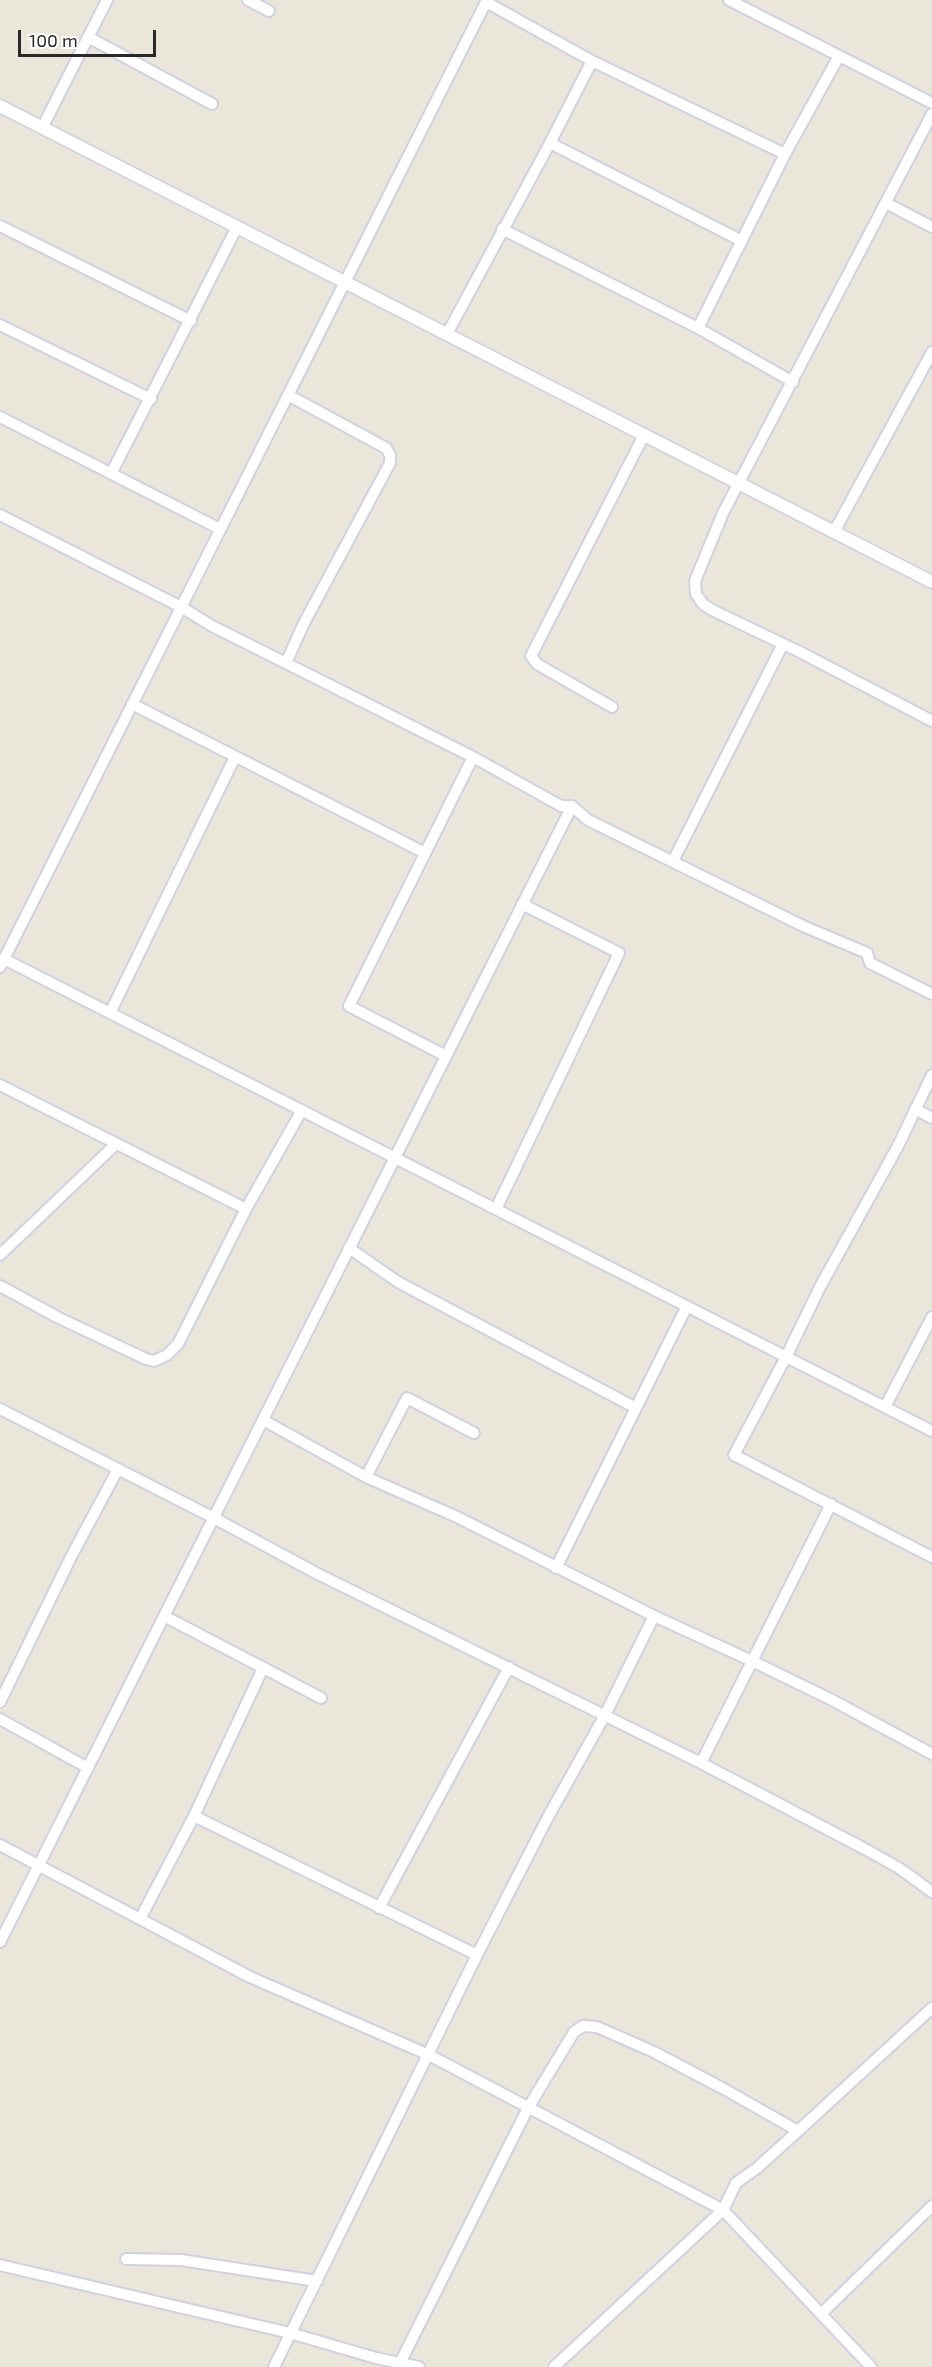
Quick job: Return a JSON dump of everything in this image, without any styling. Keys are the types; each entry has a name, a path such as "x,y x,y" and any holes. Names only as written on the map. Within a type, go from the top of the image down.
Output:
{"street":[{"path":"42,128 107,0"},
{"path":"248,0 269,10"},
{"path":"729,0 932,103"},
{"path":"785,154 592,61 486,1 2,963 110,1013 932,1431"},
{"path":"88,37 212,104"},
{"path":"698,328 785,154 839,56"},
{"path":"447,334 592,61"},
{"path":"0,106 932,582"},
{"path":"932,114 723,513 694,581 696,594 703,604 712,610 932,721"},
{"path":"550,143 742,241"},
{"path":"886,203 932,227"},
{"path":"0,226 191,321"},
{"path":"112,472 237,227"},
{"path":"502,229 698,328 793,382"},
{"path":"0,325 151,399"},
{"path":"834,532 932,352"},
{"path":"286,663 304,623 390,463 390,455 386,448 288,395"},
{"path":"0,417 220,529"},
{"path":"612,707 537,664 531,656 644,435"},
{"path":"0,515 181,607 212,626 473,757 561,806 572,806 588,820 803,926 867,953 870,963 932,994"},
{"path":"673,861 783,644"},
{"path":"132,704 425,853"},
{"path":"110,1013 235,757"},
{"path":"446,1056 350,1006 473,757"},
{"path":"0,1942 572,806"},
{"path":"496,1209 619,953 522,904"},
{"path":"932,1075 734,1455 932,1557"},
{"path":"0,1085 246,1209"},
{"path":"915,1109 932,1118"},
{"path":"0,1286 59,1318 154,1361 167,1355 178,1344 246,1209 302,1110"},
{"path":"0,1255 116,1144"},
{"path":"349,1248 398,1282 636,1408"},
{"path":"556,1568 687,1306"},
{"path":"885,1407 932,1317"},
{"path":"366,1477 407,1398 474,1433"},
{"path":"0,1409 214,1518 316,1573 701,1763 874,1854 899,1868 932,1892"},
{"path":"263,1420 366,1477 457,1517 654,1616 832,1700 932,1754"},
{"path":"0,1702 71,1557 118,1469"},
{"path":"701,1763 831,1504"},
{"path":"164,1616 321,1698"},
{"path":"274,2367 477,1955 548,1817 605,1715 654,1616"},
{"path":"379,1908 509,1667"},
{"path":"141,1919 194,1816 263,1668"},
{"path":"0,1719 88,1768"},
{"path":"194,1816 477,1955"},
{"path":"0,1845 250,1977 429,2055 723,2210 871,2367"},
{"path":"554,2367 723,2210 736,2183 798,2131 931,2009"},
{"path":"400,2363 528,2108 574,2032 584,2026 597,2027 654,2052 798,2131"},
{"path":"822,2313 932,2206"},
{"path":"126,2259 182,2260 317,2281"},
{"path":"0,2265 290,2333 418,2367"}]}
